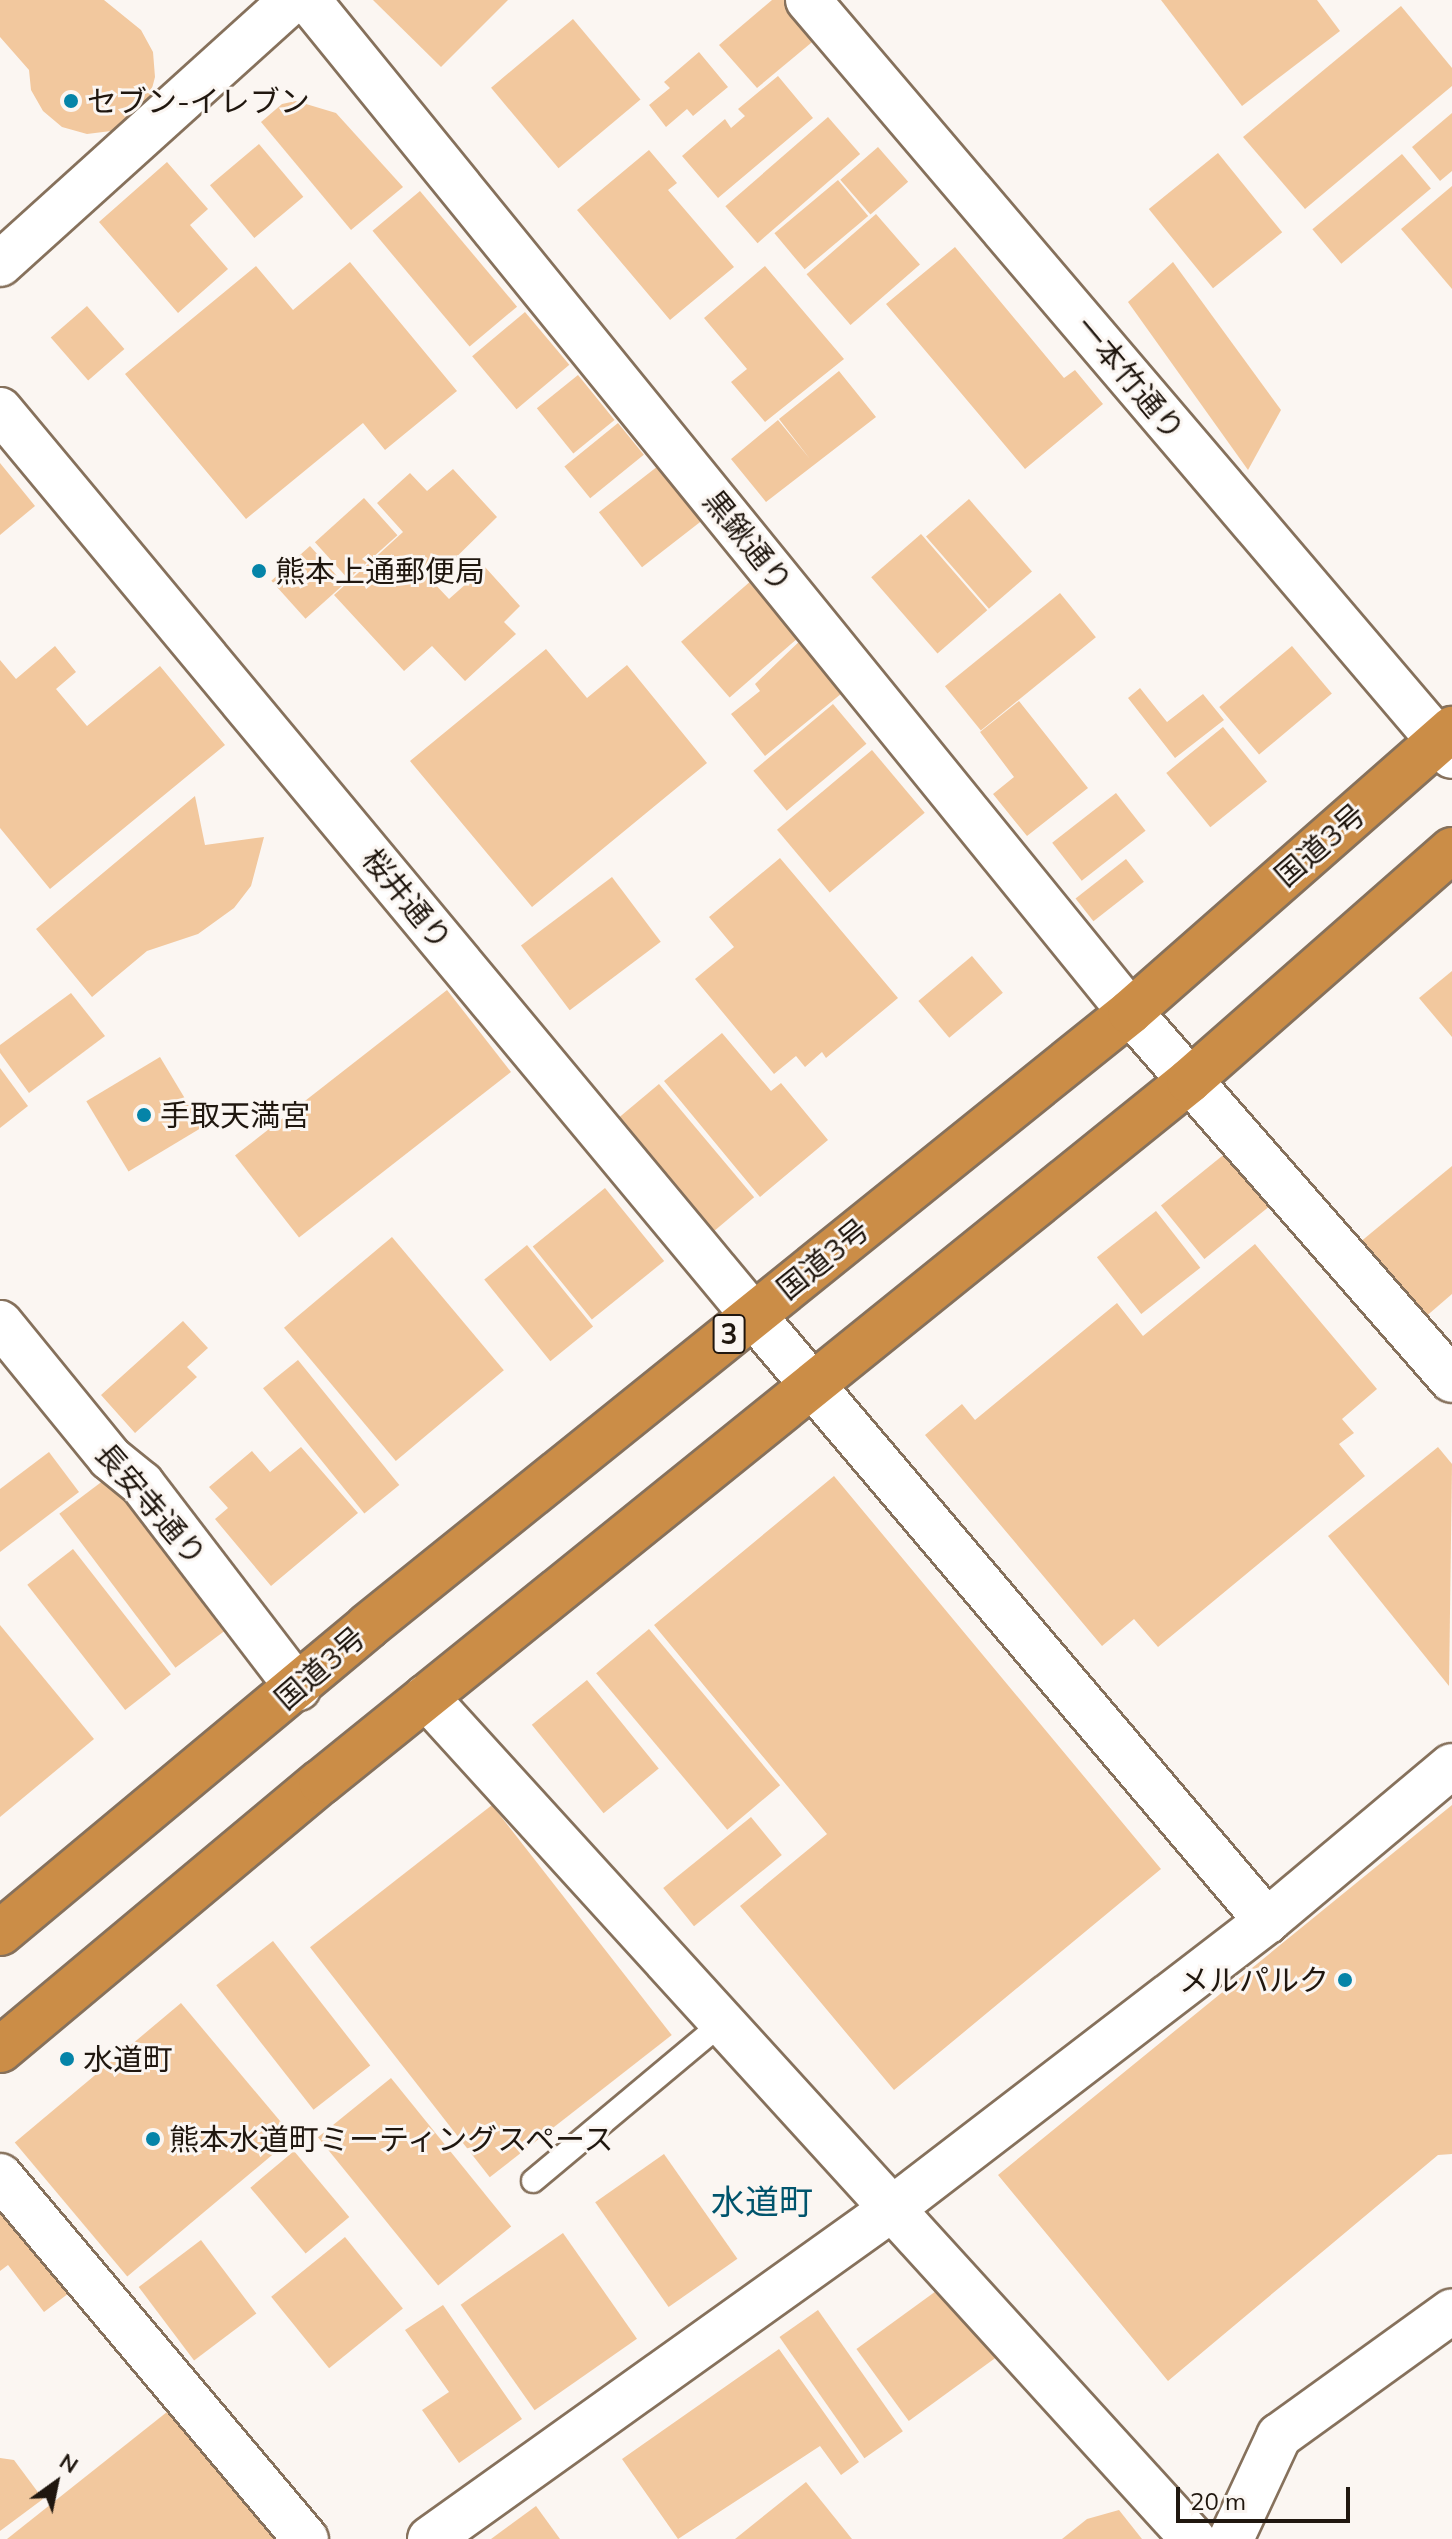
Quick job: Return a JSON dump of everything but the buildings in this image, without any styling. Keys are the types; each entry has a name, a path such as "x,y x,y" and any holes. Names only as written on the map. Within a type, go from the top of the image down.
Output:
{"highway":[{"name":"国道3号","path":"0,1933 753,1315 1130,1012 1447,742"},
{"path":"0,2050 426,1697 817,1385 1189,1081 1452,850"}],"street":[{"path":"0,264 292,0"},
{"name":"黒鍬通り","path":"308,0 1130,1012 1452,1380"},
{"name":"一本竹通り","path":"808,0 1447,742"},
{"name":"桜井通り","path":"0,410 753,1315 817,1385 1267,1921"},
{"name":"長安寺通り","path":"0,1323 110,1458 142,1484 298,1688"},
{"path":"426,1697 889,2211 1193,2539"},
{"path":"430,2539 889,2211 1267,1921 1452,1766"},
{"path":"0,2176 306,2539"},
{"path":"1231,2539 1279,2436 1452,2311"}],"lane":[{"path":"533,2181 721,2024"}],"place":[{"name":"セブン-イレブン","path":"71,101"},
{"name":"熊本上通郵便局","path":"259,571"},
{"name":"手取天満宮","path":"144,1115"},
{"name":"メルパルク","path":"1345,1980"},
{"name":"水道町","path":"67,2059"},
{"name":"熊本水道町ミーティングスペース","path":"153,2139"}],"district":[{"name":"水道町","path":"762,2202"}]}
